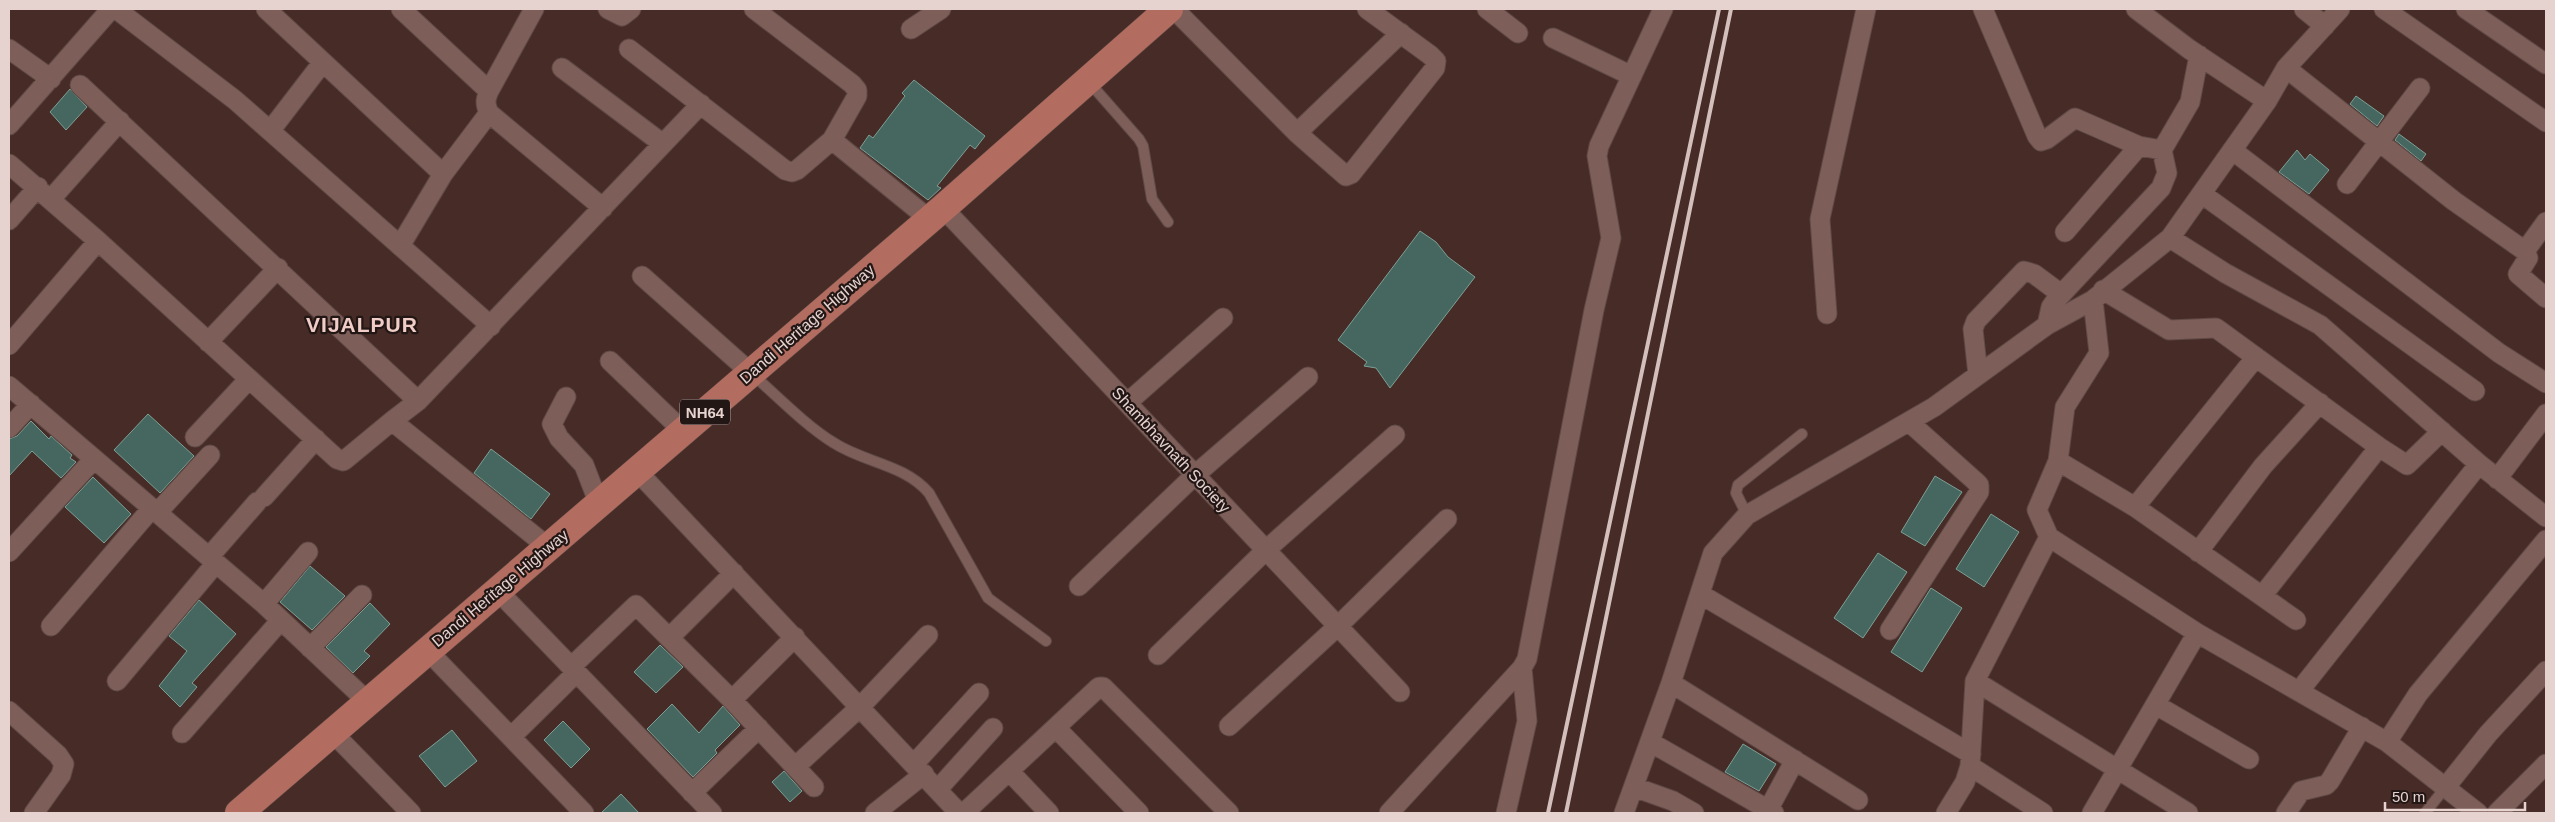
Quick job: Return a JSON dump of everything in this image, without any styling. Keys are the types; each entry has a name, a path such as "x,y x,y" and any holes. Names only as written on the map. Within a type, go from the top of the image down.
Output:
{"highway":[{"name":"Dandi Heritage Highway","path":"239,813 936,214 1169,9"}],"street":[{"path":"9,125 111,9"},
{"path":"116,9 235,100 491,326"},
{"path":"266,9 443,174"},
{"path":"401,9 489,91"},
{"path":"534,9 489,91 486,99 489,113 603,208"},
{"path":"608,9 622,16 631,9"},
{"path":"629,49 785,170 792,172 798,170 832,140 857,96 857,90 754,9"},
{"path":"911,29 941,9"},
{"path":"1174,9 1298,132 1346,176 1351,174 1435,68 1436,62 1430,55 1367,9"},
{"path":"1487,9 1518,32"},
{"path":"1389,813 1522,668 1531,648 1594,310 1611,238 1597,156 1599,146 1663,9"},
{"path":"1826,314 1820,219 1866,9"},
{"path":"1983,9 2037,136 2042,141 2075,118 2139,146 2162,150"},
{"path":"2136,9 2198,55 2266,101"},
{"path":"2304,9 2325,26"},
{"path":"1624,813 1671,683 1713,553 1748,515 1934,407 2047,325 2098,295 2170,238 2266,101 2286,68 2340,9"},
{"path":"2384,9 2546,122"},
{"path":"2466,9 2546,64"},
{"path":"1298,132 1401,33"},
{"path":"1553,38 1632,76"},
{"path":"9,49 50,79"},
{"path":"2047,325 2051,307 2061,294 2161,188 2168,173 2162,150 2190,102 2198,55"},
{"path":"270,131 323,62"},
{"path":"562,68 663,144"},
{"path":"2286,68 2454,201 2525,251 2528,258 2518,274 2546,298"},
{"path":"80,85 278,268 418,401"},
{"path":"2346,184 2420,88"},
{"path":"9,164 98,241 249,379 343,461 418,401 701,104"},
{"path":"400,246 443,174 489,113"},
{"path":"9,220 44,193 120,121"},
{"name":"Shambhavnath Society","path":"832,140 936,214 1127,403 1400,692"},
{"path":"2065,232 2139,146"},
{"path":"2232,150 2499,353 2546,383"},
{"path":"2202,194 2474,391"},
{"path":"2525,251 2546,222"},
{"path":"2170,238 2225,273 2320,325 2479,464 2546,517"},
{"path":"9,345 98,241"},
{"path":"208,342 278,268"},
{"path":"1978,375 1973,330 1976,321 2024,271 2034,274 2061,294"},
{"path":"642,276 750,372"},
{"path":"2098,295 2173,331 2216,328 2320,402 2380,448 2407,465 2442,431"},
{"path":"2098,295 2099,353 2065,407 2058,461 2037,510 2049,537 2197,633 2300,690 2387,742 2478,813"},
{"path":"1127,403 1223,318"},
{"path":"2135,507 2256,357"},
{"path":"610,361 683,431"},
{"path":"1079,586 1194,475 1308,377"},
{"path":"195,437 249,379"},
{"path":"9,386 264,604 368,702"},
{"path":"566,398 552,424 559,438 584,464 599,504"},
{"path":"2198,552 2263,466 2320,402"},
{"path":"9,428 31,404"},
{"path":"2497,479 2546,414"},
{"path":"392,421 548,547"},
{"path":"1890,630 1979,492 1979,485 1975,481 1909,422"},
{"path":"1158,655 1266,550 1395,435"},
{"path":"117,681 260,500 316,439"},
{"path":"2262,596 2380,448"},
{"path":"50,626 154,510 210,455"},
{"path":"9,552 94,459"},
{"path":"2058,461 2135,507 2296,620"},
{"path":"2300,690 2479,464"},
{"path":"637,471 959,813"},
{"path":"1229,726 1338,626 1446,519"},
{"path":"1949,812 1965,782 1970,760 1975,681 2049,537"},
{"path":"2387,742 2418,694 2546,540"},
{"path":"264,604 308,552"},
{"path":"669,638 734,573"},
{"path":"497,590 712,813"},
{"path":"1700,594 1970,760 2043,813"},
{"path":"310,648 362,595"},
{"path":"511,737 636,606 732,700 814,787"},
{"path":"182,733 281,620"},
{"path":"2092,813 2197,633"},
{"path":"796,767 860,707 928,635"},
{"path":"732,700 795,638"},
{"path":"427,650 584,813"},
{"path":"1506,813 1527,721 1522,668"},
{"path":"2445,788 2488,734 2546,671"},
{"path":"1975,681 2188,813"},
{"path":"1671,683 1858,800"},
{"path":"964,813 1099,687 1103,687 1229,813"},
{"path":"876,813 919,769 979,694"},
{"path":"2156,704 2249,759"},
{"path":"9,711 58,755 64,764 61,775 34,813"},
{"path":"2286,813 2301,791 2326,785 2330,781 2362,727"},
{"path":"692,793 759,728"},
{"path":"938,790 993,728"},
{"path":"1056,728 1139,813"},
{"path":"333,732 411,813"},
{"path":"1650,742 1771,812 1794,760"},
{"path":"2497,813 2546,764"},
{"path":"1009,771 1049,813"},
{"path":"1634,787 1673,801 1694,813"}],"lane":[{"path":"1087,81 1139,139 1143,146 1152,199 1168,222"},
{"path":"750,372 834,443 906,473 918,481 929,493 988,598 1046,641"},
{"path":"1748,515 1736,493 1738,485 1802,434"},
{"path":"2425,813 2445,788"}],"building":[{"path":"914,80 985,136 975,149 970,145 937,186 941,188 928,200 860,148 869,135 873,138 905,96 902,93"},
{"path":"70,89 87,107 66,130 50,112"},
{"path":"2356,96 2384,116 2377,126 2350,104"},
{"path":"2399,134 2426,154 2421,161 2395,140"},
{"path":"2297,150 2305,160 2310,154 2329,170 2309,194 2279,172"},
{"path":"1420,231 1436,242 1448,257 1475,277 1390,388 1376,368 1364,366 1367,362 1338,340"},
{"path":"148,414 194,456 160,493 114,450"},
{"path":"31,421 49,439 51,436 72,455 70,458 76,462 61,478 32,451 9,476 9,439 17,436"},
{"path":"491,449 550,494 531,519 474,473"},
{"path":"1935,476 1962,492 1925,546 1901,532"},
{"path":"93,477 131,514 104,543 65,507"},
{"path":"1991,514 2019,532 1984,587 1956,569"},
{"path":"1878,553 1907,572 1863,638 1834,618"},
{"path":"310,566 345,596 312,630 280,602"},
{"path":"1931,588 1962,608 1922,672 1891,652"},
{"path":"199,600 236,634 192,683 197,687 180,707 159,686 187,651 169,636"},
{"path":"370,603 390,624 364,651 370,656 353,673 326,647"},
{"path":"660,645 683,667 656,693 634,672"},
{"path":"672,704 699,733 723,706 740,725 715,750 717,753 693,777 647,729"},
{"path":"563,721 590,749 571,768 544,740"},
{"path":"452,730 477,761 445,787 419,756"},
{"path":"1743,744 1776,764 1759,791 1725,772"},
{"path":"784,771 802,791 790,802 772,782"},
{"path":"621,794 639,813 601,813"}],"railway":[{"path":"1548,813 1719,9"},
{"path":"1566,813 1731,9"}],"district":[{"name":"VIJALPUR","path":"362,324"}]}
